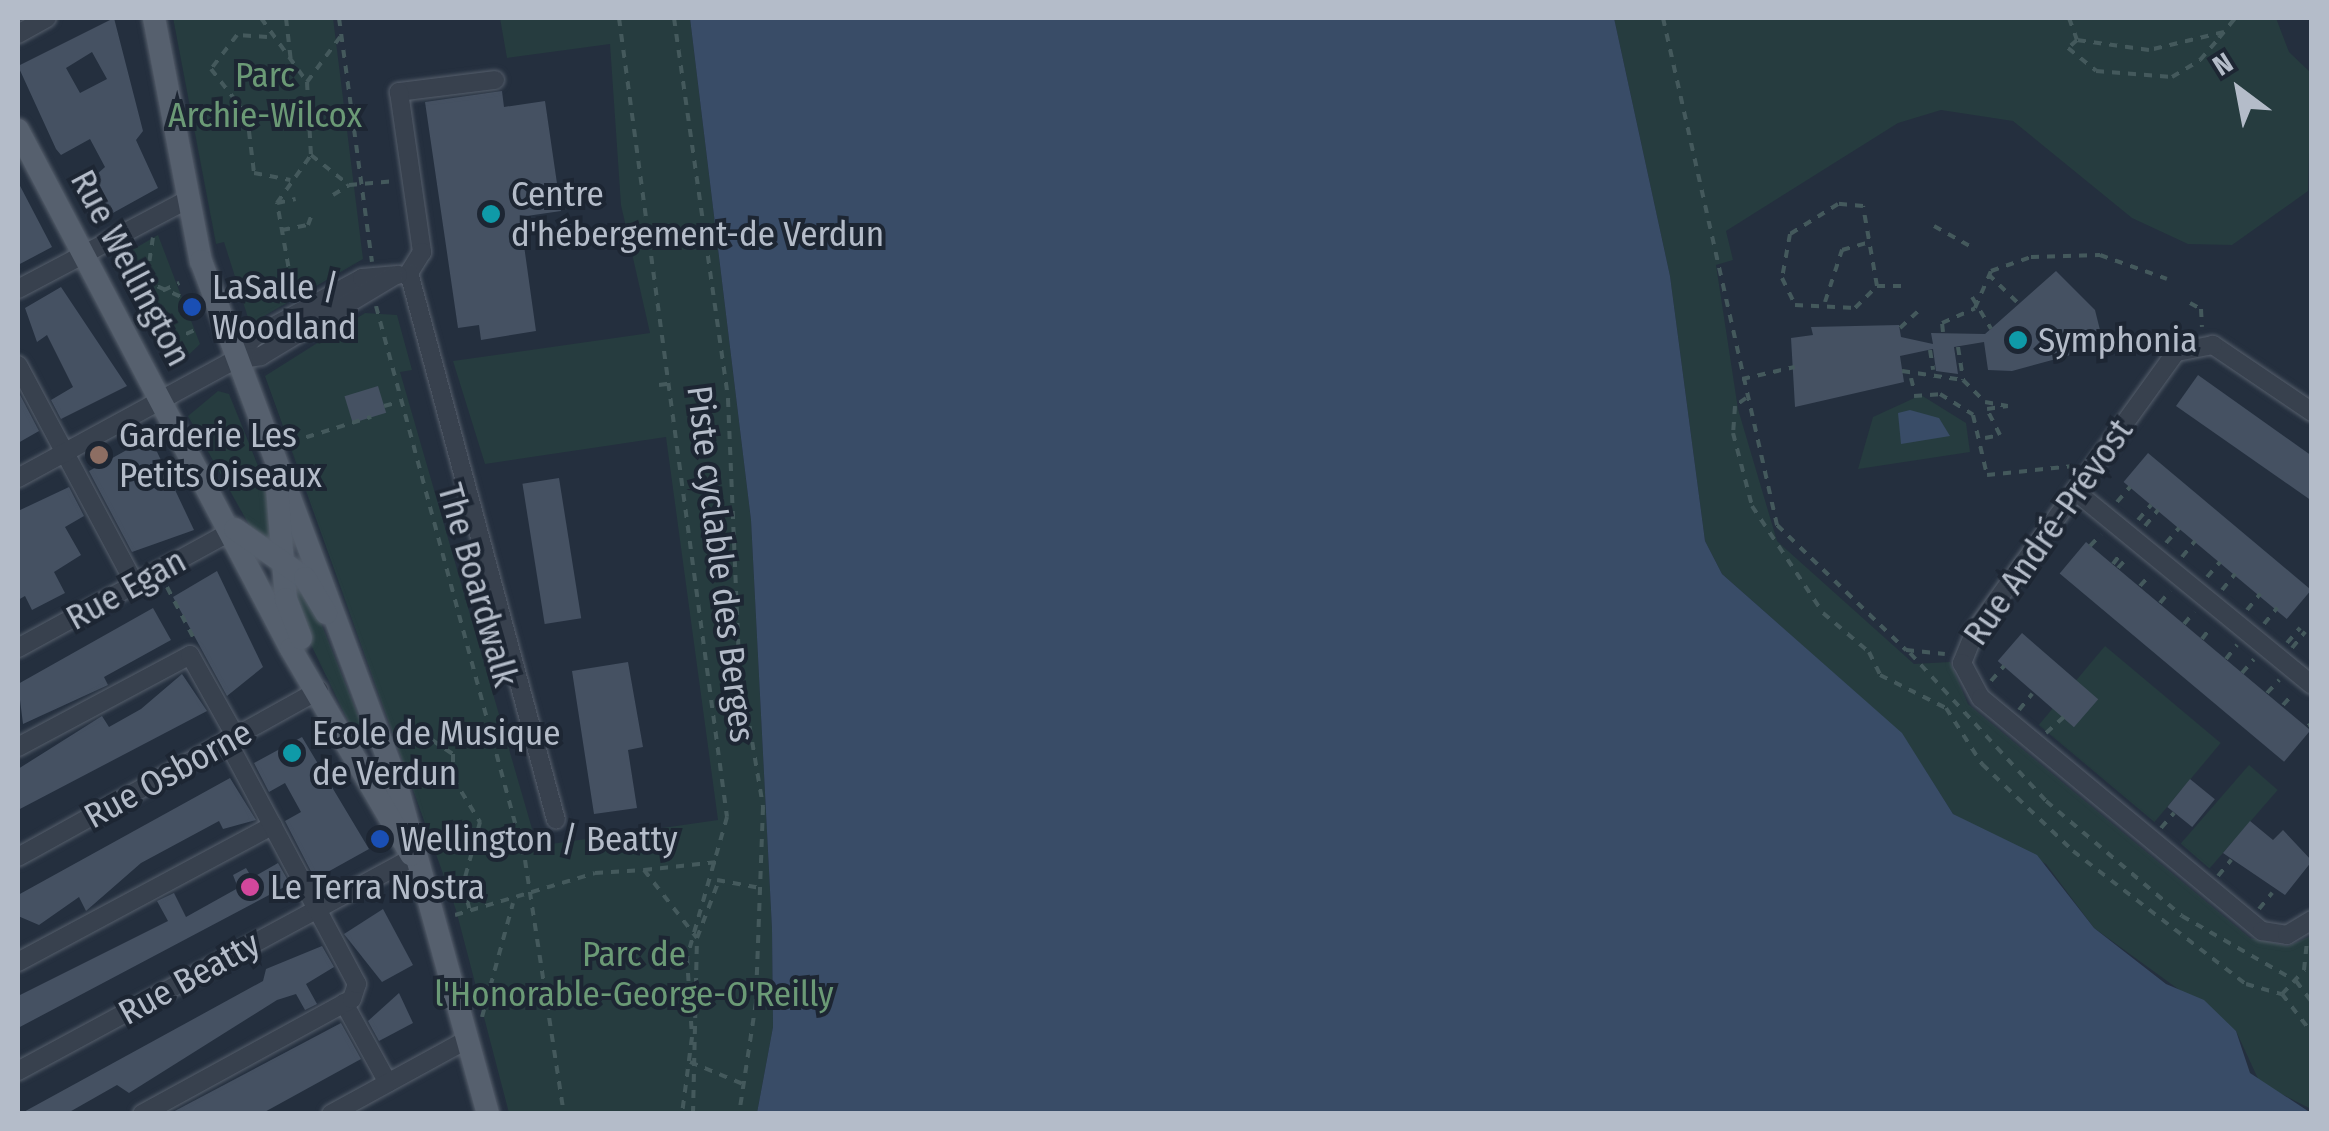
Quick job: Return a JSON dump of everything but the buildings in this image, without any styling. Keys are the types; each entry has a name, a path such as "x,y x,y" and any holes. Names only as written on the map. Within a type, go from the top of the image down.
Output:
{"main road":[{"path":"154,18 185,201 234,360 276,475 285,564 307,668"},
{"name":"Rue Wellington","path":"18,130 235,529 244,562 413,857"},
{"path":"276,475 293,494 338,627 413,857 488,1114"},
{"path":"235,529 285,564 338,627"}],"street":[{"path":"18,34 47,18"},
{"path":"18,478 234,360 261,356 401,275 422,252 398,92 495,80"},
{"path":"18,290 185,201"},
{"path":"401,275 556,820"},
{"name":"Rue André-Prévost","path":"2309,929 2287,935 2262,931 1968,684 1968,643 2169,358 2192,344 2222,349 2312,412"},
{"path":"18,365 135,584"},
{"path":"2075,491 2303,689"},
{"name":"Rue Egan","path":"18,648 235,529"},
{"path":"18,747 190,654 357,984 344,1003 142,1114"},
{"name":"Rue Osborne","path":"18,857 319,690"},
{"path":"18,962 273,824"},
{"name":"Rue Beatty","path":"18,1071 413,857"},
{"path":"344,1003 388,1083"},
{"path":"332,1114 468,1039"}],"path":[{"path":"261,18 269,39 307,82 312,155 290,180 277,203 295,303"},
{"path":"286,18 291,62"},
{"path":"339,18 372,262"},
{"name":"Piste cyclable des Berges","path":"619,18 674,382 725,794 715,880 694,937 690,1062 682,1114"},
{"path":"674,18 730,424 739,663 763,807 760,888 739,1114"},
{"path":"1662,18 1722,252 1742,379 1774,517 1794,548 1906,650 1955,715 1995,778 2073,852 2246,984 2282,994 2312,1032"},
{"path":"2070,18 2076,40"},
{"path":"2076,40 2068,48 2080,63 2150,80 2190,69 2236,18"},
{"path":"2076,40 2150,50 2224,32"},
{"path":"269,39 238,35 211,69 247,115 254,173 290,180"},
{"path":"307,82 341,36"},
{"path":"312,155 349,185 410,179"},
{"path":"334,195 349,185"},
{"path":"277,203 296,199"},
{"path":"1877,286 1866,243 1870,220 1856,202 1790,234 1783,286 1796,305 1824,302 1855,308 1877,286 1902,286"},
{"path":"268,211 279,210"},
{"path":"282,230 308,226 312,214"},
{"path":"1934,226 1975,248"},
{"path":"146,277 154,232"},
{"path":"1824,302 1842,250 1866,243"},
{"path":"1988,274 2074,253 2167,279"},
{"path":"114,267 146,277 186,299"},
{"path":"1943,332 1942,323 1978,304 1988,274"},
{"path":"1988,274 2021,306"},
{"path":"134,304 180,283"},
{"path":"1972,297 1991,329"},
{"path":"2190,302 2202,309 2202,327"},
{"name":"The Boardwalk","path":"376,308 533,896 564,1114"},
{"path":"1900,328 1918,311"},
{"path":"157,347 197,328"},
{"path":"1958,346 1963,380"},
{"path":"1930,350 1933,371"},
{"path":"1742,379 1795,367"},
{"path":"1902,371 1933,371 1963,380 1984,402 2007,400 1987,409 2000,436 1985,438"},
{"path":"1910,378 1914,393 1965,407 1985,438 1987,475 2074,466"},
{"path":"659,385 674,382"},
{"path":"1746,398 1735,406 1733,434 1744,487 1823,613 1869,652 1880,674 1955,715 2182,916 2296,980 2312,1002"},
{"path":"1965,407 1973,398"},
{"path":"384,406 399,402"},
{"path":"286,443 370,417"},
{"path":"2117,502 2130,487"},
{"path":"2138,520 2151,505"},
{"path":"2145,526 2158,510"},
{"path":"1764,521 1774,517"},
{"path":"2166,544 2179,528"},
{"path":"2090,546 2102,532"},
{"path":"2182,557 2195,541"},
{"path":"2115,566 2126,553"},
{"path":"2207,578 2220,562"},
{"path":"2140,586 2151,574"},
{"path":"2222,590 2235,574"},
{"path":"165,583 200,649 190,654"},
{"path":"2160,603 2171,590"},
{"path":"2246,611 2260,594"},
{"path":"2263,625 2277,608"},
{"path":"2184,624 2196,610"},
{"path":"2202,639 2213,625"},
{"path":"2289,646 2302,630"},
{"path":"2226,659 2237,646"},
{"path":"1906,650 1950,654"},
{"path":"2242,673 2254,660"},
{"path":"1986,686 2004,666"},
{"path":"2266,693 2279,680"},
{"path":"2283,705 2303,689"},
{"path":"2017,712 2032,694"},
{"path":"2045,734 2066,716"},
{"path":"432,740 452,754 454,778 480,822 462,885 470,912"},
{"path":"2160,829 2174,813"},
{"path":"2217,877 2231,860"},
{"path":"455,915 533,896 595,873 718,862"},
{"path":"644,870 669,892 694,937 699,1066 693,1114"},
{"path":"715,880 760,888"},
{"path":"2258,911 2272,893"},
{"path":"482,1016 513,902"},
{"path":"2282,994 2296,980 2309,929"},
{"path":"690,1062 744,1084"}],"green space":[{"name":"Parc Archie-Wilcox","path":"173,18 333,18 363,259 250,324 224,242 216,244"},
{"name":"Parc de l'Honorable-George-O'Reilly","path":"500,18 690,18 751,520 772,929 773,1027 757,1113 509,1113 456,910 265,376 365,313 397,315 412,370 400,372 537,846 718,820 666,437 485,464 453,361 650,333 621,205 610,44 507,58"},
{"path":"1614,18 2276,18 2289,52 2311,73 2308,191 2232,245 2188,244 2132,218 2013,121 1941,110 1898,123 1726,231 1733,260 1716,265 1738,409 1777,541 1914,664 1950,662 1968,704 2250,938 2288,946 2311,936 2311,1109 2260,1083 2236,1031 2094,928 2046,864 1953,814 1902,734 1722,574 1705,541 1670,276"},
{"path":"158,235 182,298 178,312 187,310 200,344 175,368 115,260"},
{"path":"218,391 229,394 271,498 274,544 252,530 188,416"},
{"path":"1921,395 1966,423 1970,452 1858,469 1873,417"},
{"path":"294,580 309,593 363,728 354,733 296,614"},
{"path":"2105,646 2221,743 2154,822 2039,725"},
{"path":"2249,765 2278,790 2209,868 2181,843"}],"water":[{"path":"690,18 1614,18 1670,276 1705,541 1722,574 1902,733 1953,814 2037,855 2094,928 2166,984 2204,1000 2236,1031 2250,1073 2311,1113 757,1113 773,1027 772,929 751,520"},
{"path":"1910,410 1939,418 1950,436 1901,444 1898,413"}],"place":[{"name":"Centre d'hébergement-de Verdun","path":"491,214"},
{"name":"LaSalle / Woodland","path":"192,307"},
{"name":"Symphonia","path":"2018,340"},
{"name":"Garderie Les Petits Oiseaux","path":"99,455"},
{"name":"Ecole de Musique de Verdun","path":"292,753"},
{"name":"Wellington / Beatty","path":"380,839"},
{"name":"Le Terra Nostra","path":"250,887"}]}
